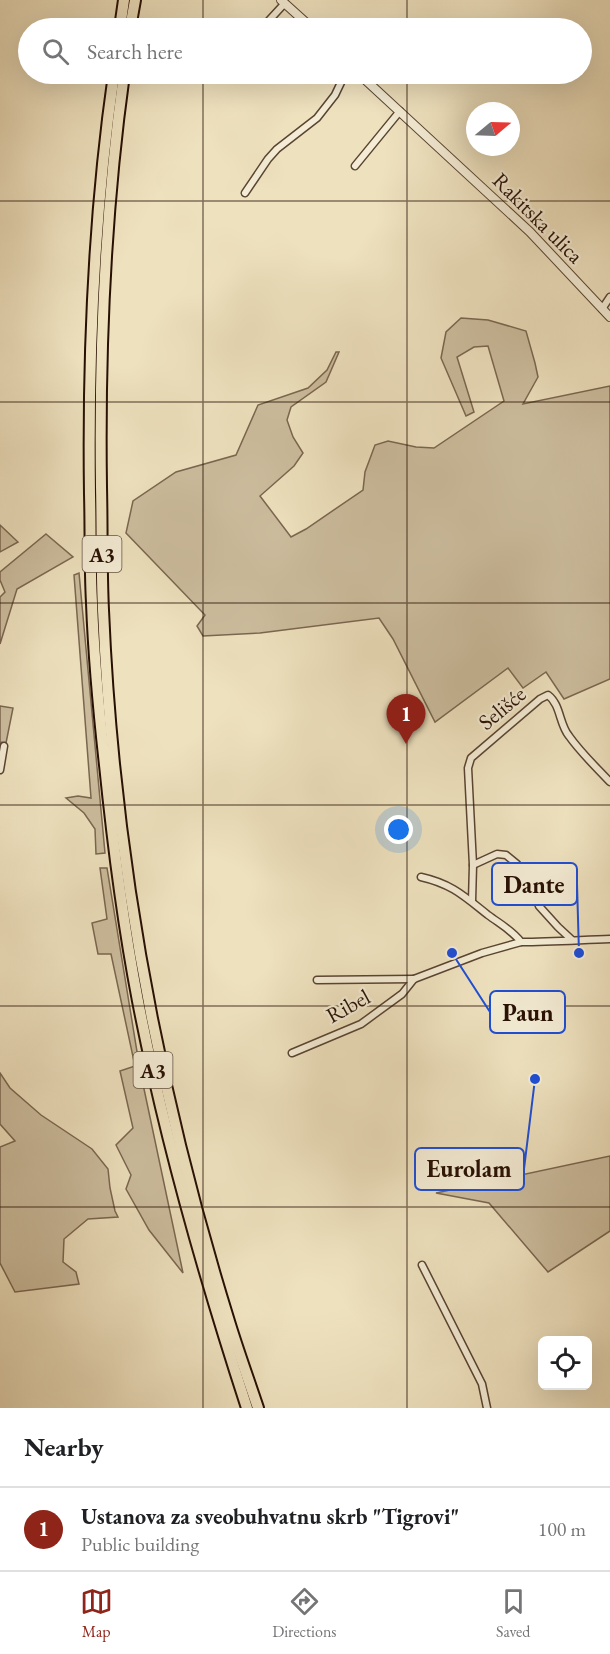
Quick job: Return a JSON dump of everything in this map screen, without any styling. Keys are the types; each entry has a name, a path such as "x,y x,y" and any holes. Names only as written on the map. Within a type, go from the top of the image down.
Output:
{"highway":[{"path":"121,18 124,0"},
{"path":"132,18 135,0"},
{"name":"A3","path":"113,84 99,200 93,280 89,439 92,603 98,704 115,856 140,1011 188,1216 218,1320 247,1408"},
{"name":"A3","path":"123,84 104,280 100,438 103,608 108,696 117,785 136,930 168,1093 228,1318 258,1408"}],"street":[{"path":"270,18 283,2 301,18"},
{"path":"245,193 277,148 316,117 335,95 340,84"},
{"name":"Rakitska ulica","path":"370,84 530,231 610,317"},
{"path":"355,166 400,111"},
{"path":"602,309 610,297"},
{"name":"Selišće","path":"473,865 468,768 471,758 540,699 548,695 554,699 568,735 610,782"},
{"path":"0,770 4,746"},
{"path":"472,901 473,865 497,854 506,855 517,864 531,885 539,906 572,940"},
{"path":"422,877 439,881 472,901 514,933 521,942"},
{"name":"Ribel","path":"317,980 414,979 482,953 521,942 610,939"},
{"name":"Ribel","path":"292,1053 361,1024 402,994 414,979"},
{"path":"422,1265 482,1384 487,1408"}],"shaded area":[{"path":"461,318 488,320 526,331 538,377 523,404 610,386 610,679 564,699 546,672 523,688 508,668 435,722 393,639 379,618 260,633 203,636 197,626 205,615 126,533 133,501 176,472 236,455 258,405 308,388 327,370 336,352 339,352 326,382 291,407 287,420 293,437 303,453 294,466 260,496 291,537 306,529 363,490 365,472 375,445 388,441 434,448 504,401 488,346 474,347 457,357 474,412 466,416 441,358 446,332"},
{"path":"0,525 18,542 0,552"},
{"path":"46,534 73,557 17,589 0,644 0,597 5,592 0,580 0,572"},
{"path":"79,573 105,853 96,854 95,829 84,813 66,798 78,796 91,798 74,575"},
{"path":"0,706 13,708 6,743 1,742 0,744"},
{"path":"100,868 107,868 140,1070 183,1273 149,1230 126,1189 131,1175 116,1145 133,1128 120,1071 135,1066 111,954 98,954 92,923 107,919"},
{"path":"0,1073 10,1088 41,1115 92,1149 108,1169 110,1188 118,1217 88,1219 64,1239 63,1262 76,1272 79,1284 15,1292 0,1263 0,1147 15,1141 0,1124"},
{"path":"610,1156 610,1231 548,1272 489,1203 436,1193"}],"place":[{"name":"Ustanova za sveobuhvatnu skrb \"Tigrovi\"","path":"406,744"},
{"name":"Paun","path":"452,953"},
{"name":"Dante","path":"579,953"},
{"name":"Eurolam","path":"535,1079"}]}
